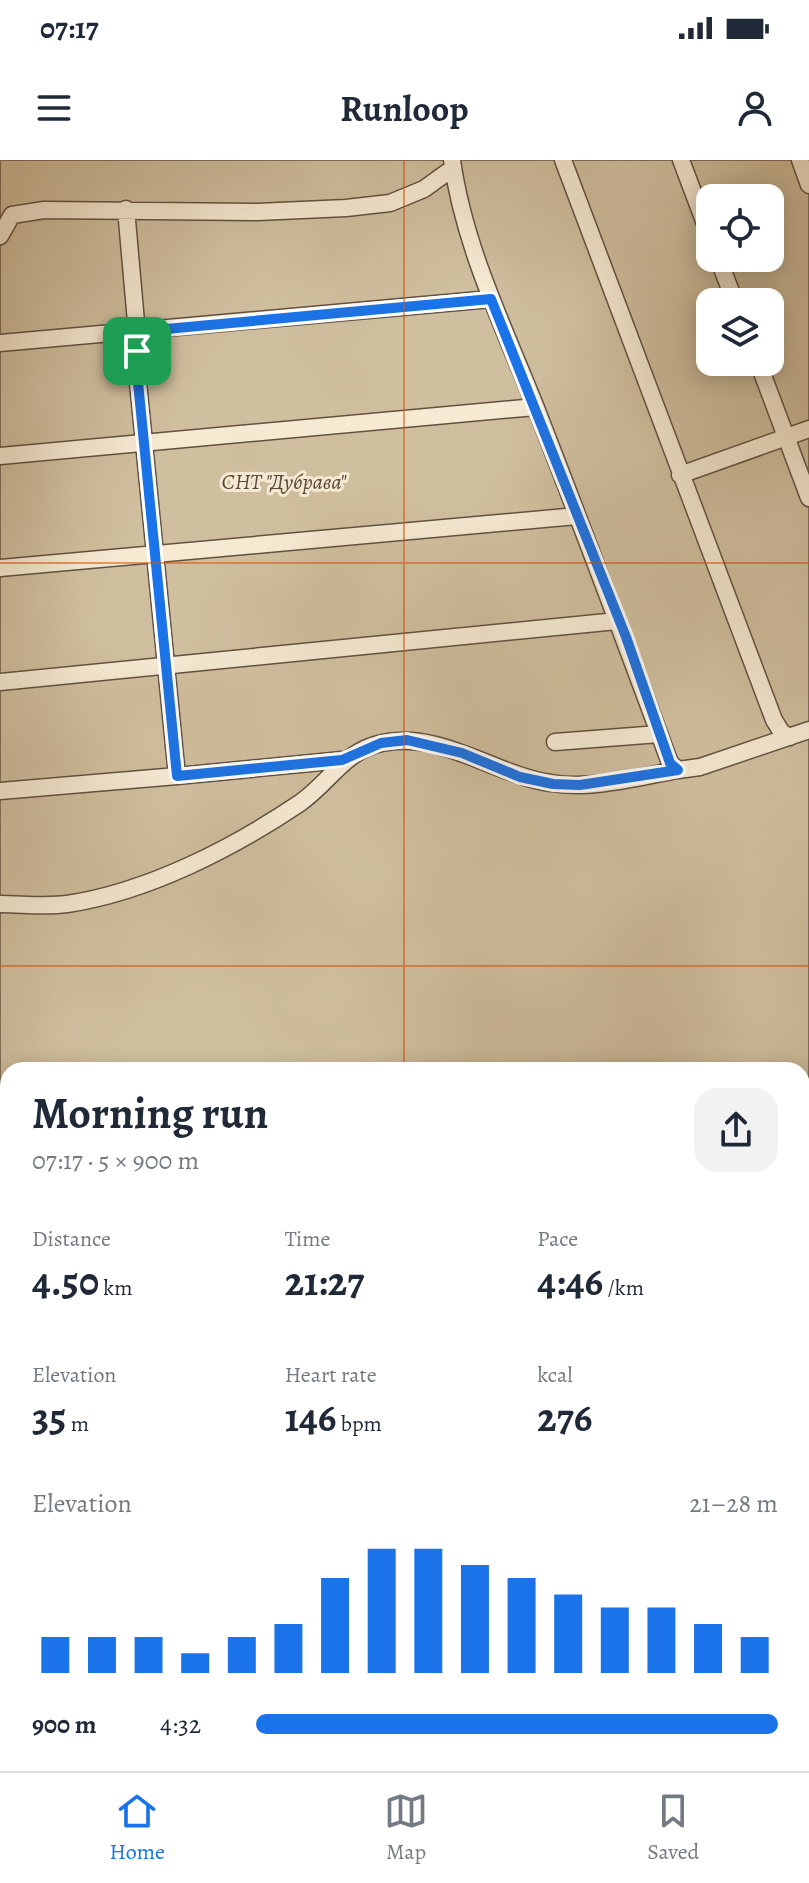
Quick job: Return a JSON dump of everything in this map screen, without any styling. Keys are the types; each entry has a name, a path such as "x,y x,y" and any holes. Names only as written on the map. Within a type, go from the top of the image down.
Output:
{"street":[{"path":"563,160 774,720 790,737"},
{"path":"681,160 696,200"},
{"path":"800,160 809,185"},
{"path":"0,236 12,215 44,210 257,212 390,203 424,189 453,164 465,222 491,299 670,763 678,770"},
{"path":"126,209 136,322 133,332 177,776"},
{"path":"0,343 491,299"},
{"path":"763,376 809,498"},
{"path":"0,456 535,407"},
{"path":"680,475 809,429"},
{"path":"0,568 577,516"},
{"path":"0,682 617,621"},
{"path":"0,791 342,760 381,743 407,740 462,753 520,777 553,784 580,785 700,767 809,730"},
{"path":"555,742 659,734"},
{"path":"0,904 64,904 102,897 165,875 277,818 311,795 342,760"}],"green space":[{"name":"СНТ \"Дубрава\"","path":"0,160 809,160 809,1062 0,1062"}],"route":[{"path":"491,299 617,621 626,637 670,763 678,770 580,785 553,784 520,777 462,753 407,740 381,743 342,760 177,776 137,351 133,332 491,299"}]}
